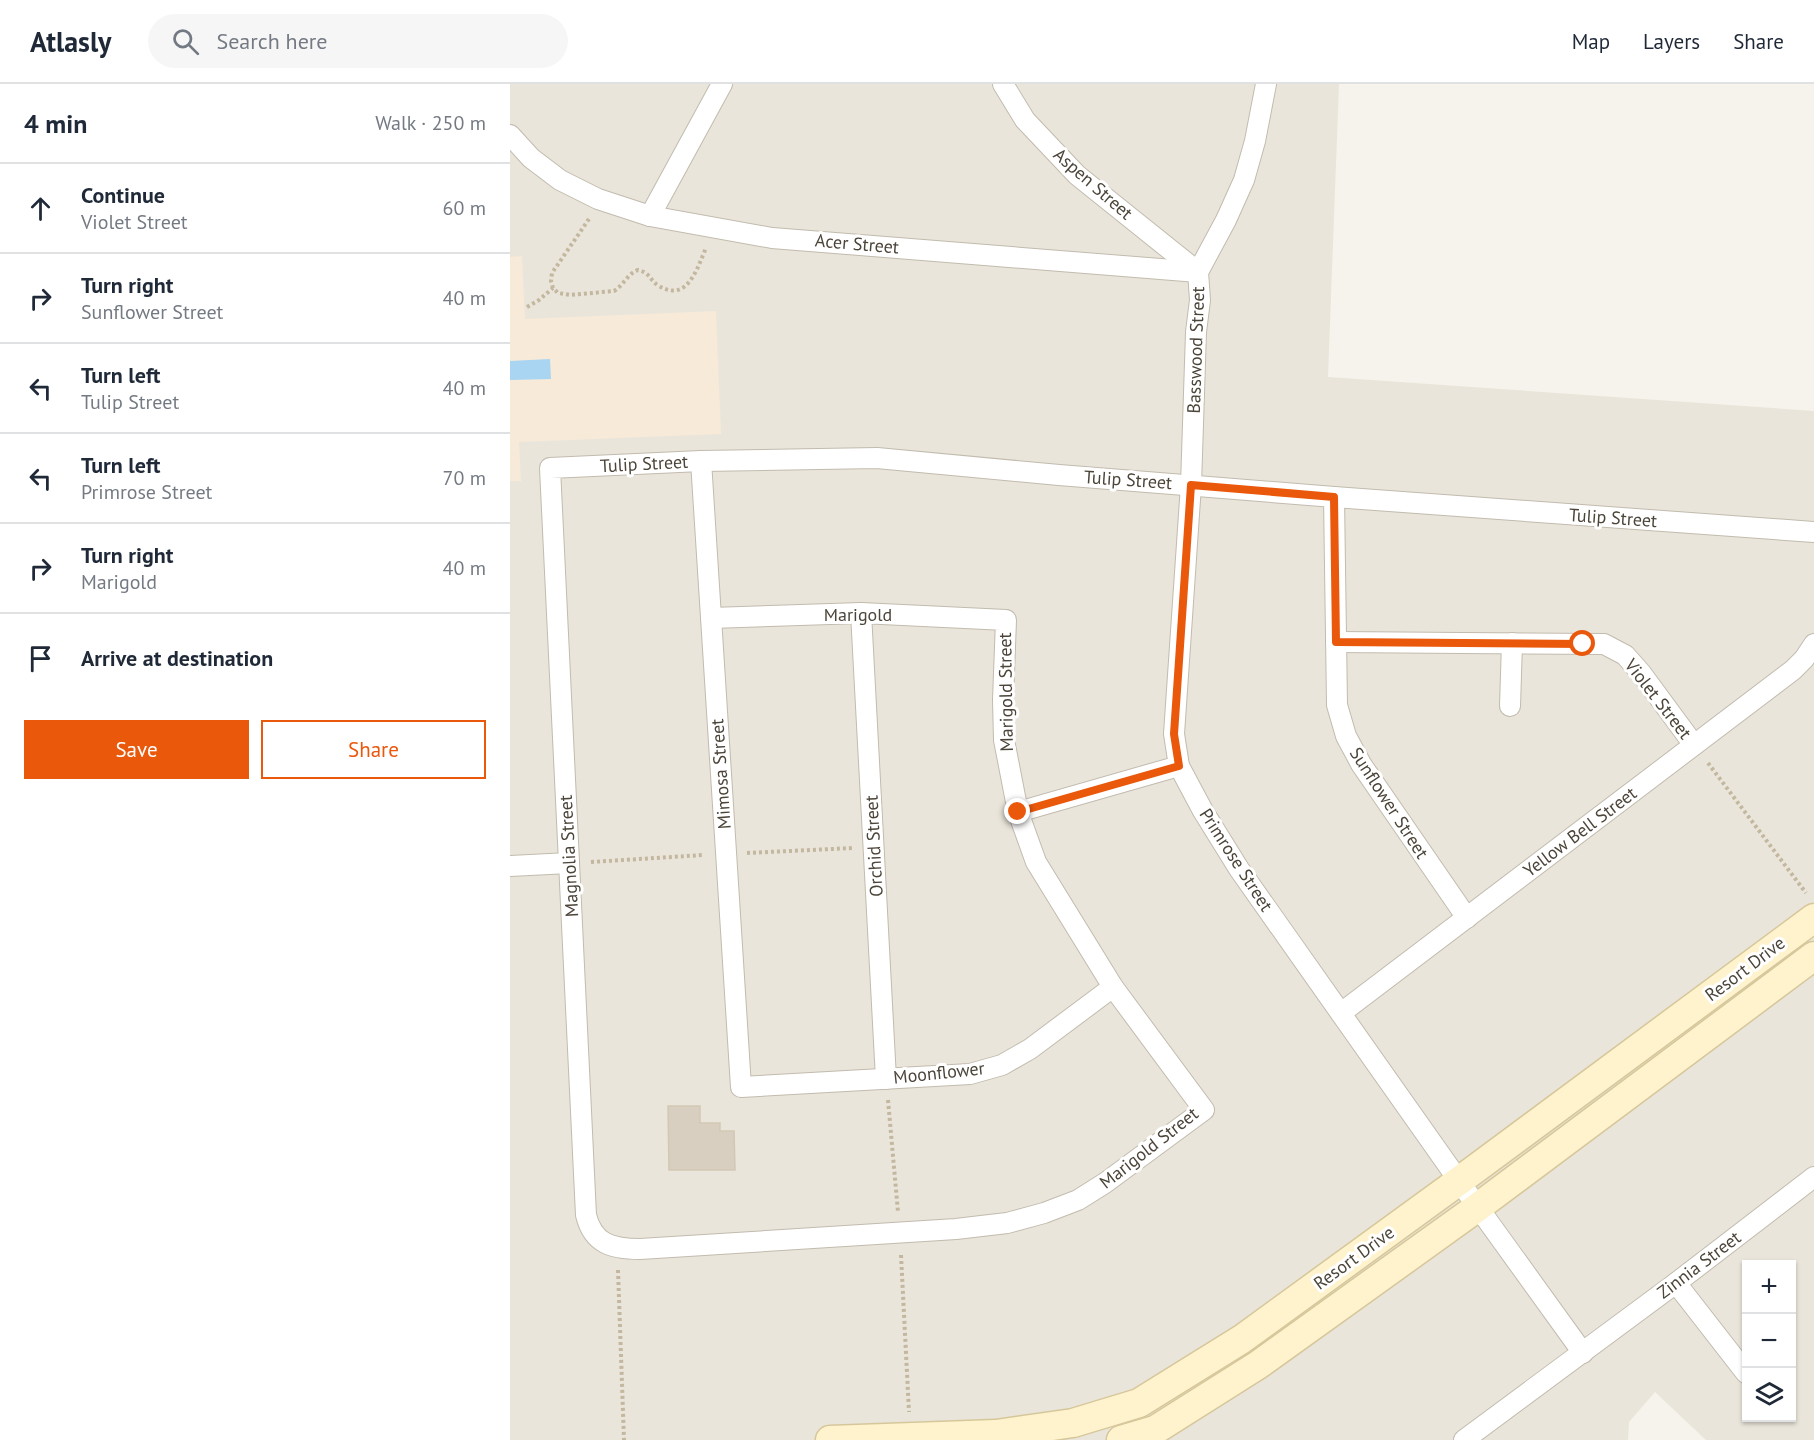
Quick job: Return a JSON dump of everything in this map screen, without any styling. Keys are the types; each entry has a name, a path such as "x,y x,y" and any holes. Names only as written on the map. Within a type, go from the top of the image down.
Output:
{"street":[{"path":"650,216 722,84"},
{"name":"Aspen Street","path":"1003,84 1025,120 1077,175 1198,272"},
{"name":"Basswood Street","path":"1191,485 1196,332 1200,300 1198,272 1244,180 1255,141 1266,84"},
{"name":"Acer Street","path":"510,135 531,158 560,180 598,200 650,216 715,229 772,238 1198,272"},
{"name":"Tulip Street","path":"550,468 701,461 877,458 1334,497 1814,532"},
{"name":"Mimosa Street","path":"701,461 741,1087"},
{"name":"Magnolia Street","path":"550,468 586,1215 592,1232 599,1240"},
{"name":"Primrose Street","path":"1191,485 1174,734 1179,766 1203,811 1239,869 1478,1207"},
{"name":"Sunflower Street","path":"1334,497 1337,705 1346,736 1361,764 1467,918"},
{"name":"Marigold","path":"711,618 861,613 1006,620"},
{"name":"Orchid Street","path":"861,613 886,1079"},
{"name":"Marigold Street","path":"599,1240 618,1248 640,1249 956,1229 1007,1223 1078,1200 1106,1183 1204,1110 1113,987 1036,862 1018,812 1004,740 1006,620"},
{"name":"Violet Street","path":"1336,642 1604,644 1625,655 1694,745"},
{"path":"1510,706 1512,643"},
{"name":"Yellow Bell Street","path":"1341,1013 1793,670 1814,644"},
{"path":"1018,812 1179,766"},
{"path":"510,866 569,863"},
{"name":"Resort Drive","path":"830,1440 910,1439 996,1434 1072,1423 1139,1403 1242,1339 1459,1181 1810,906"},
{"name":"Resort Drive","path":"1121,1440 1155,1430 1258,1365 1478,1207 1814,956"},
{"name":"Moonflower","path":"741,1087 970,1074 1002,1065 1030,1049 1113,987"},
{"name":"Zinnia Street","path":"1464,1440 1583,1353 1814,1177"},
{"path":"1478,1207 1583,1353"},
{"path":"1676,1283 1742,1368"}],"path":[{"path":"598,200 580,234 552,273 553,288 558,293 570,295 614,291 621,287 632,272 638,270 649,274 658,286 679,290 687,286 692,278 715,229"},
{"path":"527,307 553,288"},
{"path":"1694,745 1810,906"},
{"path":"569,863 874,847"},
{"path":"886,1079 900,1232 910,1439"},
{"path":"618,1248 624,1440"}],"shaded area":[{"path":"510,84 1339,84 1328,377 1814,411 1814,1440 1706,1440 1655,1392 1629,1422 1628,1440 510,1440"},
{"path":"522,256 525,319 716,311 721,434 519,442 521,481 510,481 510,257"}],"water":[{"path":"550,359 551,379 510,380 510,361"}],"building":[{"path":"668,1106 700,1106 700,1123 720,1123 720,1131 734,1131 735,1170 669,1170"}],"route":[{"path":"1018,812 1179,766 1174,734 1191,485 1334,497 1336,642 1583,644"}]}
